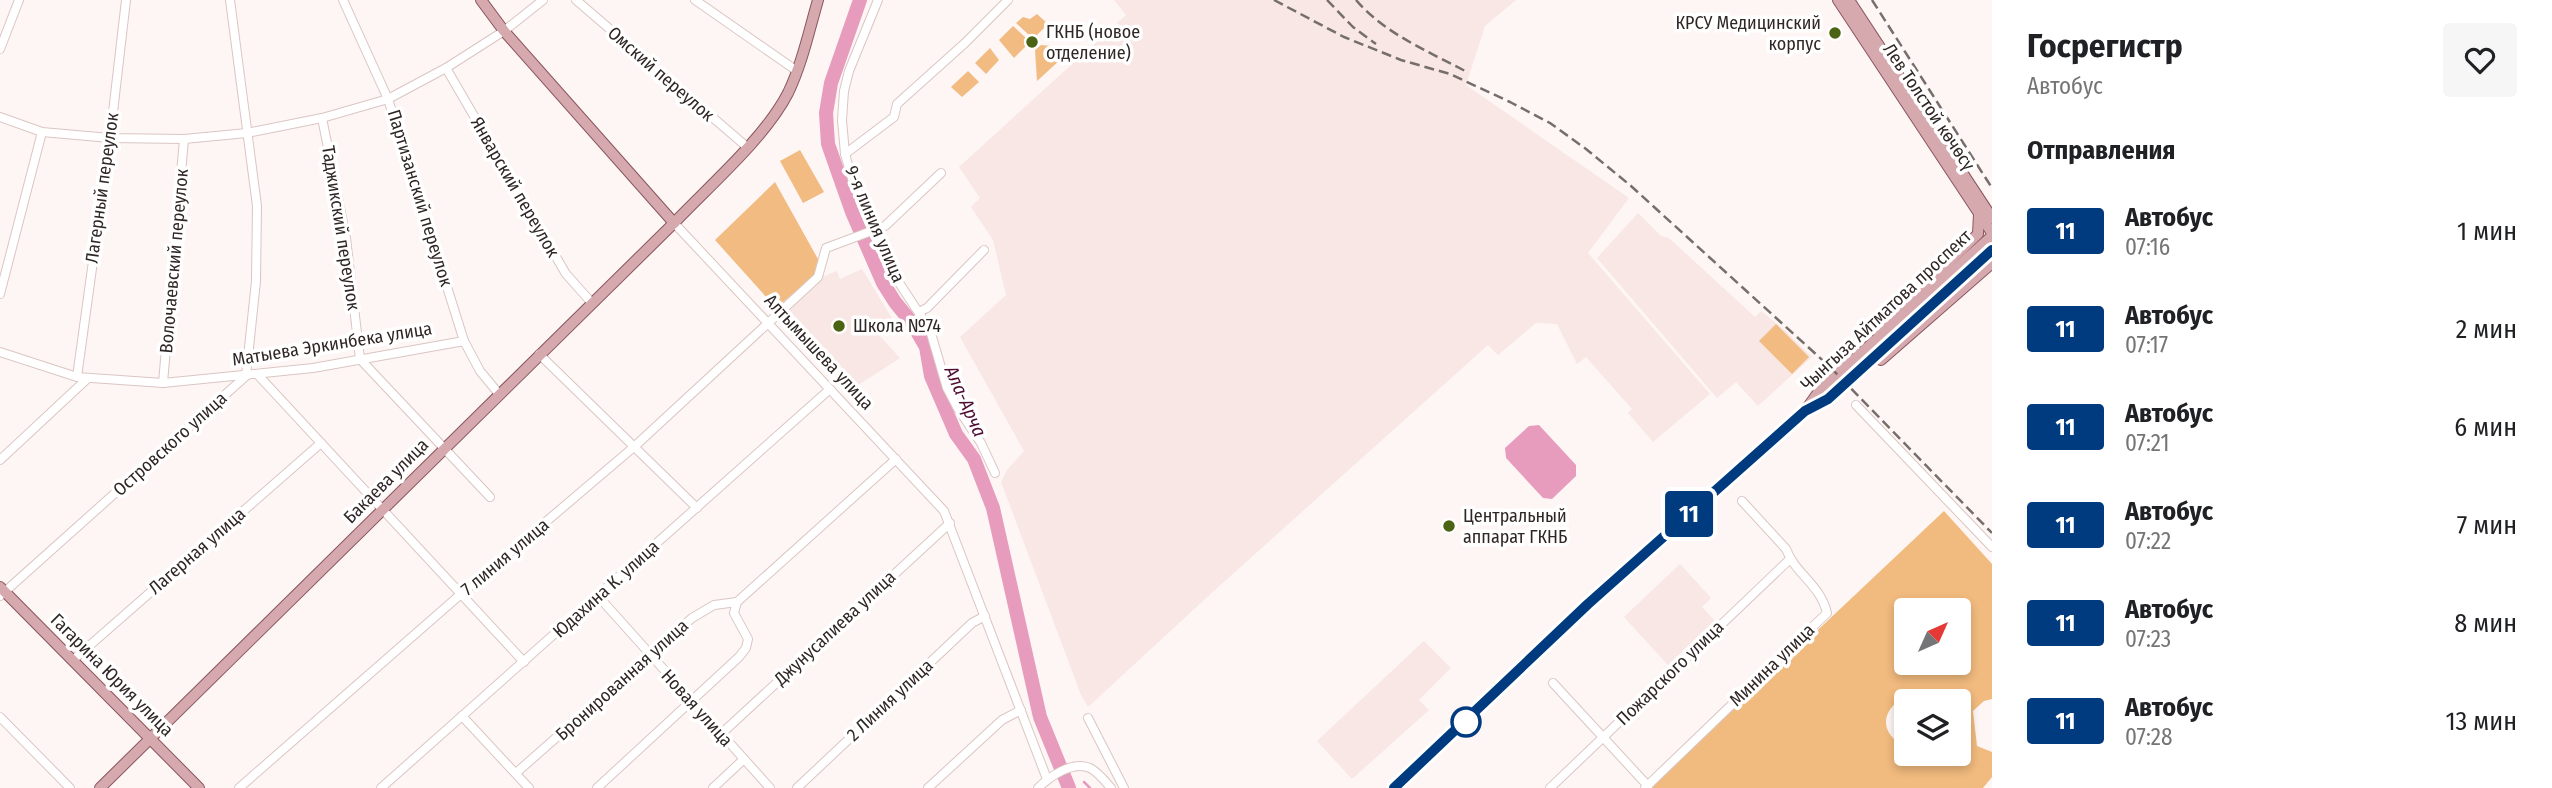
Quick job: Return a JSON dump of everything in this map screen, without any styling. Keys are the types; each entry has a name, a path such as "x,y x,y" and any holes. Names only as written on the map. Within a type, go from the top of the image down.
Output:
{"main road":[{"name":"Алтымышева улица","path":"481,0 504,31 674,223"},
{"path":"539,354 674,223 775,115 797,71 818,0"},
{"name":"Лев Толстой көчөсү","path":"1838,0 1990,228"},
{"name":"Лев Толстой көчөсү","path":"1849,0 1990,228"},
{"path":"1850,371 1857,350 1978,234 1978,211"},
{"name":"Чынгыза Айтматова проспект","path":"1850,371 1990,228"},
{"name":"Чынгыза Айтматова проспект","path":"1394,788 1588,604 1805,411 1820,390 1850,371 1992,250"},
{"path":"1850,371 1872,366 1896,348 1992,263"},
{"name":"Бакаева улица","path":"100,788 539,354"},
{"name":"Гагарина Юрия улица","path":"2,591 74,660 199,788"}],"street":[{"path":"0,48 19,0"},
{"name":"Лагерный переулок","path":"77,377 126,0"},
{"path":"230,0 257,206 256,281 246,376"},
{"name":"Партизанский переулок","path":"343,0 388,99 464,341 480,371 499,394"},
{"path":"0,117 42,132 110,138 184,139 247,133 322,118 388,99 446,68 504,31 543,0"},
{"name":"Омский переулок","path":"576,0 747,147"},
{"path":"695,0 797,71"},
{"name":"9-я линия улица","path":"877,0 849,71 844,91 842,120 845,154 853,182 894,275 933,336 952,398 981,443 995,474"},
{"path":"845,154 894,117 897,104 1008,0"},
{"name":"Январский переулок","path":"446,68 566,274 592,302"},
{"name":"Таджикский переулок","path":"322,118 346,238 360,359"},
{"path":"0,294 42,132"},
{"name":"Волочаевский переулок","path":"163,383 184,139"},
{"path":"874,229 885,226 941,173"},
{"name":"Алтымышева улица","path":"674,223 937,502 950,523 1021,710 1050,777"},
{"name":"7 линия улица","path":"239,788 635,446 818,277 826,248 874,229"},
{"path":"919,312 927,308 984,250"},
{"name":"Матыева Эркинбека улица","path":"0,352 77,377 163,383 313,368 464,341"},
{"path":"539,354 697,508"},
{"path":"360,359 490,497"},
{"path":"257,374 524,662"},
{"name":"Островского улица","path":"2,591 246,376"},
{"path":"0,460 88,378"},
{"name":"Юдахина К. улица","path":"381,788 830,389"},
{"path":"1856,405 1992,547"},
{"name":"Лагерная улица","path":"74,660 321,443"},
{"name":"Бронированная улица","path":"516,774 692,618 714,605 737,602 896,458"},
{"name":"Минина улица","path":"1646,787 1827,613 1823,597 1790,559 1786,549 1742,501"},
{"name":"Джунусалиева улица","path":"721,734 950,523"},
{"name":"Пожарского улица","path":"1550,788 1790,559"},
{"name":"Новая улица","path":"598,596 770,788"},
{"path":"597,788 746,648 748,639 734,613 737,602"},
{"name":"2 Линия улица","path":"797,788 972,623 985,616"},
{"path":"1553,683 1646,787"},
{"path":"928,788 1002,720 1021,710"},
{"path":"462,716 529,788"},
{"path":"0,717 70,788"},
{"path":"1088,718 1124,788"},
{"path":"713,788 744,760"},
{"path":"1038,788 1050,777 1072,768 1089,768 1111,788"}],"shaded area":[{"path":"1114,0 1516,0 1485,26 1466,85 1629,198 1588,253 1710,394 1653,442 1628,413 1632,409 1586,357 1577,364 1557,324 1536,323 1498,355 1488,345 1088,707 1081,695 1001,482 1007,470 1024,451 960,337 1006,295 993,240 971,207 980,198 959,167 1126,15"},
{"path":"1037,14 1048,24 1037,35 1029,35 1016,23 1023,17 1030,19"},
{"path":"1013,26 1026,38 1026,46 1014,58 999,40"},
{"path":"1041,45 1073,48 1037,81 1035,50"},
{"path":"990,48 999,60 986,74 975,63"},
{"path":"968,71 979,82 962,97 951,87"},
{"path":"800,150 824,192 803,203 780,161"},
{"path":"775,182 823,268 776,308 715,240"},
{"path":"1638,213 1755,317 1761,311 1812,357 1758,406 1736,382 1717,398 1597,258"},
{"name":"Школа №74","path":"862,269 893,320 877,333 900,358 852,389 782,315 822,277 837,271 840,279"},
{"path":"1776,324 1809,357 1792,374 1759,341"},
{"path":"1539,425 1576,465 1576,476 1552,499 1543,498 1506,458 1505,448 1529,426"},
{"path":"1944,511 1992,564 1992,699 1984,701 1973,711 1977,746 1992,752 1992,777 1983,788 1650,788"},
{"path":"1680,564 1711,598 1702,607 1715,621 1668,665 1624,617"},
{"path":"1424,641 1451,668 1419,700 1429,710 1352,779 1317,741"}],"waterway":[{"name":"Ала-Арча","path":"860,0 831,83 826,113 828,144 852,212 883,283 926,347 931,376 956,434 974,459 993,508 1040,717 1069,788"},
{"path":"1084,782 1090,788"}],"railway":[{"path":"1274,0 1344,37 1401,60 1450,74 1510,102 1550,123 1586,149 1631,186 1830,367 1992,533"},
{"path":"1327,0 1353,27 1376,44"},
{"path":"1356,0 1380,23 1467,72"},
{"path":"1872,0 1992,188"}],"bus line":[{"name":"11","path":"1394,788 1588,604 1805,411 1828,399 1992,250"}],"place":[{"name":"КРСУ Медицинский корпус","path":"1835,33"},
{"name":"ГКНБ (новое отделение)","path":"1032,42"},
{"name":"Школа №74","path":"839,326"},
{"name":"Центральный аппарат ГКНБ","path":"1449,526"}]}
